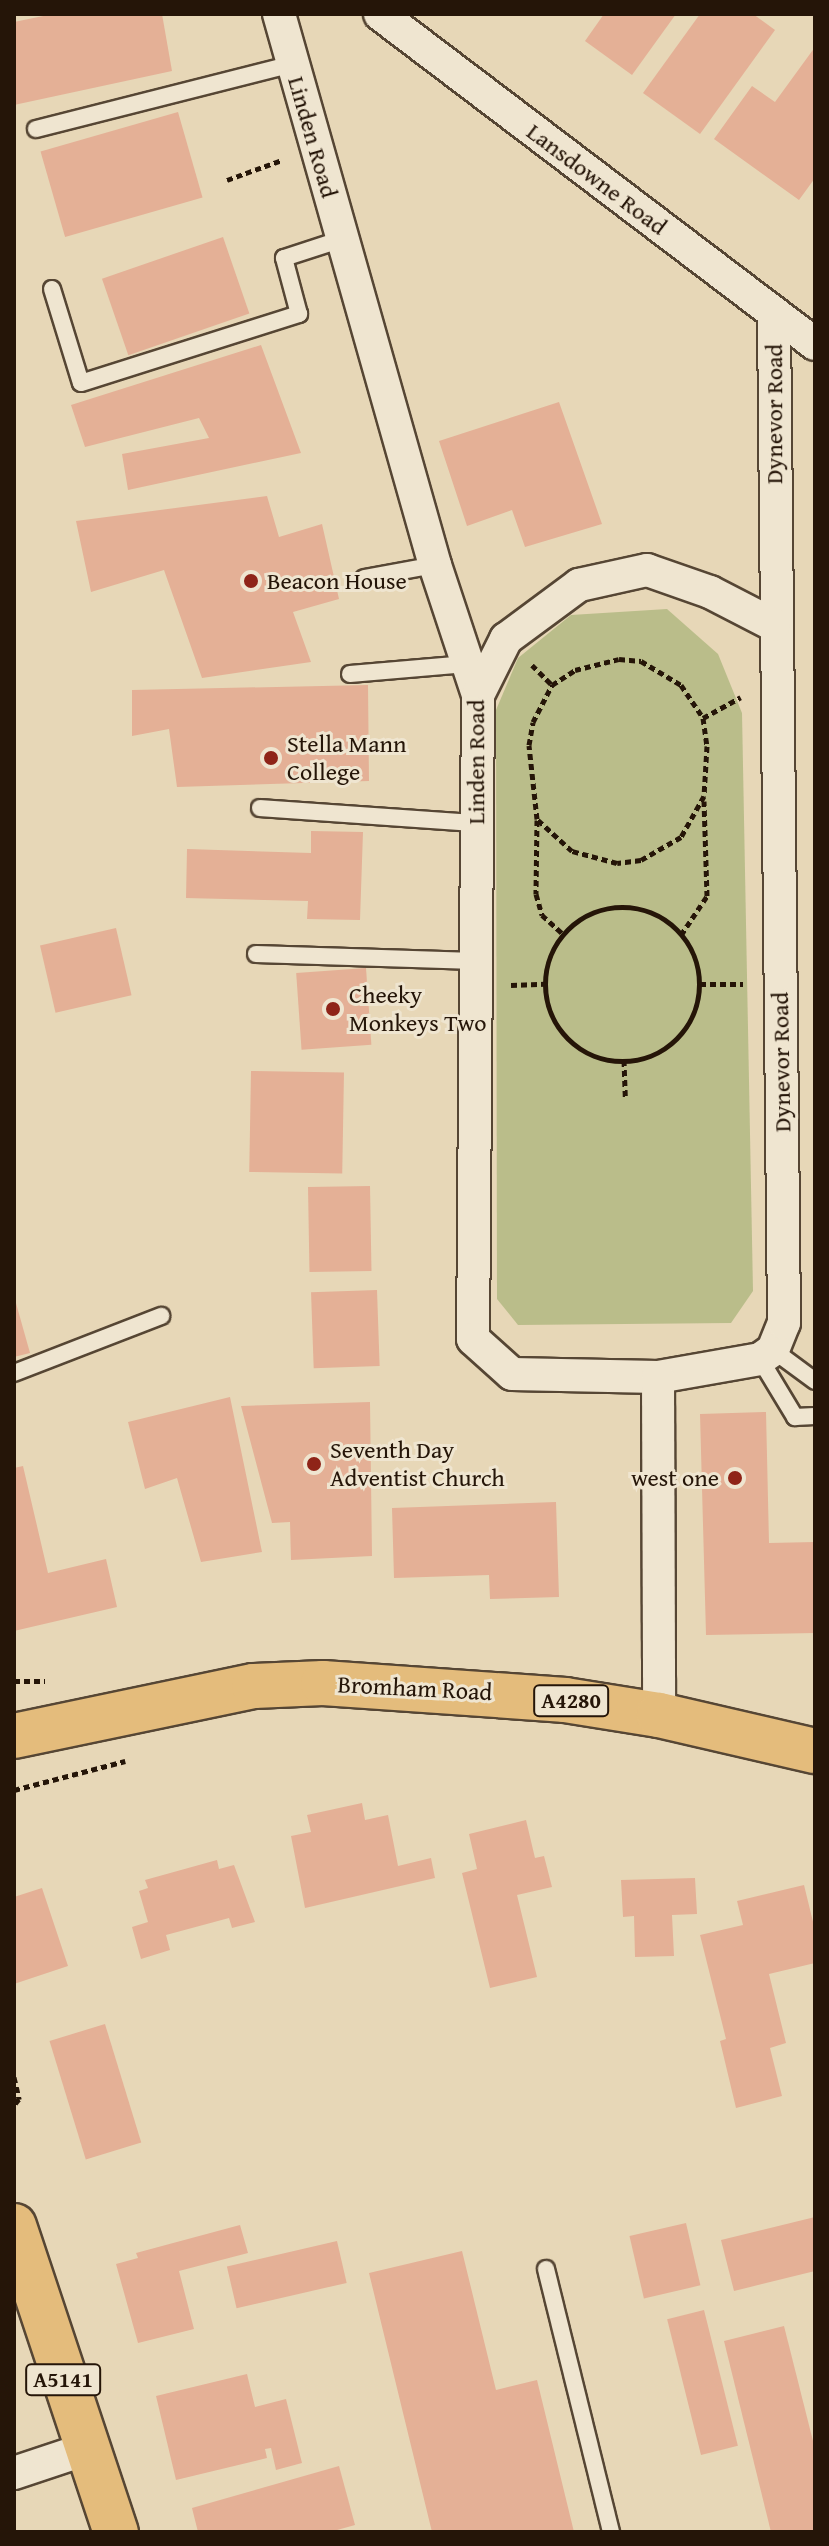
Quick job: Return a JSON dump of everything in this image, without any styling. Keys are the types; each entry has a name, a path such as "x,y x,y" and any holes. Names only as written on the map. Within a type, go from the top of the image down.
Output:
{"main road":[{"name":"Bromham Road","path":"14,1736 254,1686 323,1683 490,1691 659,1715 815,1751"},
{"name":"A5141","path":"14,2226 116,2532"}],"street":[{"name":"Linden Road","path":"279,14 435,565 478,695 473,1339 512,1374 658,1377"},
{"name":"Lansdowne Road","path":"380,14 815,344"},
{"name":"Dynevor Road","path":"766,1354 784,1323 774,625 774,314"},
{"path":"478,695 506,639 579,585 647,570 710,592 774,625"},
{"path":"659,1715 658,1377 766,1354"},
{"path":"14,2473 86,2449"}],"lane":[{"path":"36,129 293,64"},
{"path":"52,289 81,383 299,314 284,258 342,239"},
{"path":"364,578 435,565"},
{"path":"350,674 467,664"},
{"path":"260,808 476,823"},
{"path":"256,954 475,961"},
{"path":"14,1373 161,1316"},
{"path":"766,1354 815,1381"},
{"path":"766,1354 795,1417 815,1416"},
{"path":"546,2269 611,2532"}],"path":[{"path":"227,180 317,148"},
{"path":"564,935 542,915 536,894 537,819 529,758 533,722 552,685 596,661 641,661 681,685 703,718 707,896 681,935"},
{"path":"537,819 572,851 594,860 629,862 662,851 681,837 704,796"},
{"path":"633,908 654,913 681,935 697,962 697,1006 673,1043 654,1055 624,1060 590,1055 557,1026 545,984 548,962 564,935 590,913 633,908"},
{"path":"624,1060 625,1098"},
{"path":"14,1790 130,1760"},
{"path":"14,2077 16,2102"}],"green space":[{"path":"667,609 718,654 742,713 753,1291 731,1323 518,1325 497,1299 496,710 518,658 571,615"}],"building":[{"path":"53,14 162,14 172,71 14,105 14,22"},
{"path":"604,14 676,14 632,75 585,41"},
{"path":"700,14 753,14 775,30 700,134 643,93"},
{"path":"815,47 815,178 799,200 714,139 752,86 775,102"},
{"path":"178,112 203,198 65,237 41,151"},
{"path":"223,237 249,314 128,355 102,279"},
{"path":"261,345 301,453 128,490 122,454 209,438 199,418 85,447 71,405"},
{"path":"559,402 602,524 525,547 512,510 467,526 439,441"},
{"name":"Beacon House","path":"267,496 279,537 322,524 339,599 293,612 311,662 202,678 164,570 91,592 76,521"},
{"name":"Stella Mann College","path":"368,685 369,781 177,787 169,729 132,736 132,690"},
{"path":"311,831 363,832 360,920 307,919 308,901 186,898 187,849 311,853"},
{"path":"116,928 132,995 56,1013 40,946"},
{"name":"Cheeky Monkeys Two","path":"366,968 371,1045 302,1050 296,973"},
{"path":"251,1071 344,1073 342,1174 249,1172"},
{"path":"370,1186 371,1271 309,1272 308,1187"},
{"path":"377,1290 380,1366 314,1368 311,1292"},
{"path":"14,1296 30,1353 14,1357"},
{"path":"230,1397 262,1552 201,1562 177,1478 145,1489 128,1422"},
{"name":"Seventh Day Adventist Church","path":"370,1402 372,1556 291,1560 290,1522 272,1523 241,1406"},
{"name":"west one","path":"766,1412 769,1543 815,1542 815,1633 706,1635 700,1414"},
{"path":"23,1466 48,1573 106,1559 117,1607 14,1631 14,1468"},
{"path":"556,1502 559,1597 490,1599 489,1575 394,1578 392,1508"},
{"path":"362,1803 365,1820 388,1815 398,1866 431,1858 435,1878 305,1908 291,1836 311,1832 307,1815"},
{"path":"526,1820 535,1858 544,1856 552,1887 517,1895 537,1977 490,1988 462,1873 477,1869 469,1834"},
{"path":"217,1860 219,1869 234,1865 255,1922 232,1928 229,1918 166,1935 170,1950 141,1959 132,1927 148,1922 139,1891 148,1888 145,1880"},
{"path":"695,1878 697,1914 672,1915 674,1956 635,1957 634,1916 623,1917 621,1880"},
{"path":"804,1885 815,1930 815,1963 769,1974 786,2043 770,2048 782,2096 736,2108 720,2041 726,2039 700,1935 743,1925 737,1901"},
{"path":"42,1888 68,1966 14,1984 14,1897"},
{"path":"105,2024 141,2143 86,2160 50,2041"},
{"path":"815,2217 815,2271 734,2291 721,2240"},
{"path":"686,2223 700,2285 644,2298 629,2236"},
{"path":"240,2225 248,2253 179,2271 194,2329 138,2343 116,2264 138,2258 136,2253"},
{"path":"337,2241 347,2283 237,2308 227,2266"},
{"path":"462,2251 496,2390 537,2380 574,2532 432,2532 369,2273"},
{"path":"704,2310 738,2446 701,2455 667,2319"},
{"path":"784,2326 815,2449 815,2532 771,2532 724,2341"},
{"path":"247,2374 255,2407 286,2399 302,2463 276,2470 271,2448 265,2449 267,2458 176,2480 156,2396"},
{"path":"339,2466 355,2525 330,2532 198,2532 192,2508"}],"place":[{"name":"Beacon House","path":"251,581"},
{"name":"Stella Mann College","path":"271,758"},
{"name":"Cheeky Monkeys Two","path":"333,1009"},
{"name":"Seventh Day Adventist Church","path":"314,1464"},
{"name":"west one","path":"735,1478"}]}
